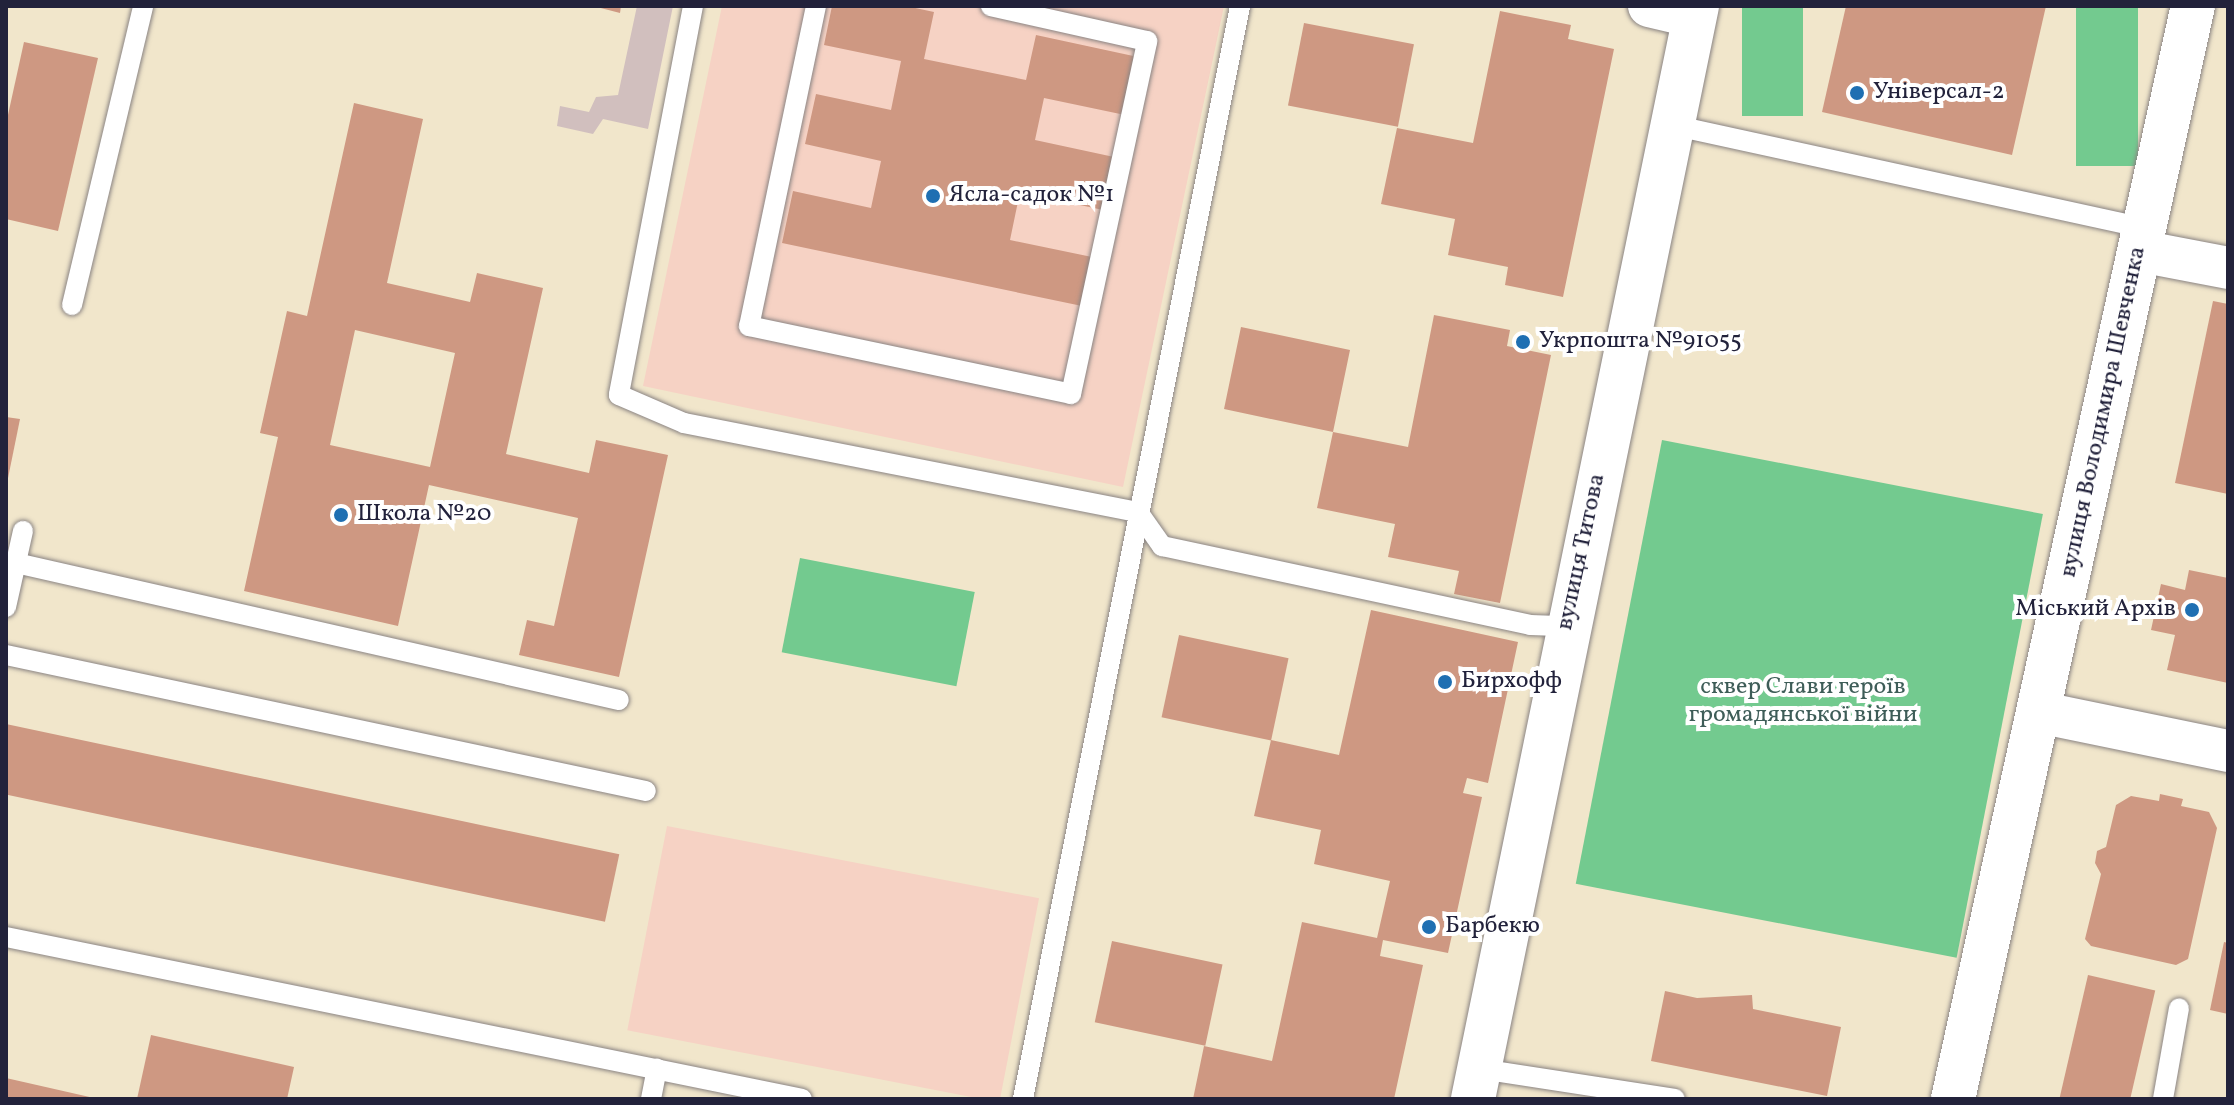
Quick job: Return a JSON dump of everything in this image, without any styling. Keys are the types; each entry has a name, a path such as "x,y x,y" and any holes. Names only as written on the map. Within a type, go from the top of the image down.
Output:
{"street":[{"name":"вулиця Володимира Шевченка","path":"1953,1099 2193,6"},
{"name":"вулиця Титова","path":"1476,1084 1566,626 1672,125 1672,9"},
{"path":"2142,239 2228,268"},
{"path":"2038,712 2228,751"}],"lane":[{"path":"72,305 143,6"},
{"path":"693,6 619,395 684,423 1138,512 1162,546 1530,625 1566,626"},
{"path":"816,6 749,326 1071,394 1147,41 991,6"},
{"path":"1023,1099 1240,6"},
{"path":"1672,125 2142,239"},
{"path":"6,607 23,531"},
{"path":"16,563 619,700"},
{"path":"6,655 646,791"},
{"path":"6,937 802,1099"},
{"path":"2163,1099 2179,1008"},
{"path":"651,1099 657,1069"},
{"path":"1476,1084 1675,1099"}],"shaded area":[{"path":"637,6 673,6 648,129 603,119 593,134 557,126 560,106 589,112 596,97 618,95"},
{"name":"Ясла-садок №1","path":"722,6 1224,6 1123,487 643,386"},
{"path":"667,826 1039,898 1000,1099 981,1099 627,1030"}],"green space":[{"path":"1742,6 1803,6 1803,116 1742,116"},
{"path":"2076,6 2138,6 2138,166 2076,166"},
{"name":"сквер Слави героїв громадянської війни","path":"1662,440 2043,514 1957,958 1576,884"},
{"path":"800,558 975,592 956,686 782,652"}],"building":[{"path":"593,6 621,6 620,13"},
{"path":"832,6 906,6 934,12 924,59 1026,80 1036,35 1138,57 1125,115 1044,98 1035,140 1114,157 1103,210 1020,192 1010,240 1092,257 1082,306 782,243 793,191 871,208 881,161 805,144 816,94 891,110 901,61 824,45"},
{"path":"1846,6 2046,6 2012,155 1822,112"},
{"path":"1500,11 1571,25 1568,39 1614,49 1563,297 1505,285 1508,267 1448,255 1455,219 1381,204 1397,128 1473,143"},
{"path":"1304,23 1414,44 1398,127 1288,105"},
{"path":"24,42 98,58 58,231 6,219 6,124"},
{"path":"354,103 423,119 387,283 470,302 477,273 543,288 506,454 589,473 596,440 668,455 619,677 519,655 527,620 554,626 578,518 429,485 398,626 244,591 278,437 260,433 287,311 307,316","holes":["355,330 455,353 430,467 330,445"]},
{"path":"2213,301 2228,304 2228,494 2175,483"},
{"path":"1434,315 1510,330 1507,346 1551,355 1500,603 1454,594 1459,571 1388,557 1395,524 1317,508 1333,432 1408,447"},
{"path":"1241,327 1350,350 1333,432 1224,409"},
{"path":"6,417 20,419 7,483 6,483"},
{"name":"Міський Архів","path":"2189,570 2228,578 2228,683 2167,670 2175,635 2151,630 2161,584 2185,590"},
{"path":"1371,610 1518,642 1488,783 1467,778 1463,793 1482,797 1448,953 1383,940 1380,956 1423,965 1394,1099 1193,1099 1204,1046 1272,1061 1302,922 1377,938 1390,881 1314,864 1321,830 1254,816 1271,740 1339,755"},
{"path":"1179,635 1289,658 1271,740 1162,717"},
{"path":"6,724 619,854 605,922 6,795"},
{"path":"2160,794 2183,799 2181,806 2209,812 2217,828 2188,959 2176,965 2091,946 2085,939 2101,874 2095,863 2097,851 2106,847 2116,805 2131,796 2159,801"},
{"path":"1112,941 1223,964 1205,1046 1095,1022"},
{"path":"2224,942 2228,943 2228,1014 2210,1010"},
{"path":"2088,975 2155,991 2130,1099 2059,1099"},
{"path":"1665,991 1697,998 1752,995 1753,1009 1841,1027 1827,1096 1651,1061"},
{"path":"151,1035 294,1067 287,1099 137,1099"},
{"path":"6,1078 94,1098 94,1099 6,1099"}],"place":[{"name":"Універсал-2","path":"1857,93"},
{"name":"Ясла-садок №1","path":"933,196"},
{"name":"Укрпошта №91055","path":"1523,342"},
{"name":"Школа №20","path":"341,515"},
{"name":"Міський Архів","path":"2192,610"},
{"name":"Бирхофф","path":"1445,682"},
{"name":"Барбекю","path":"1429,927"}]}
